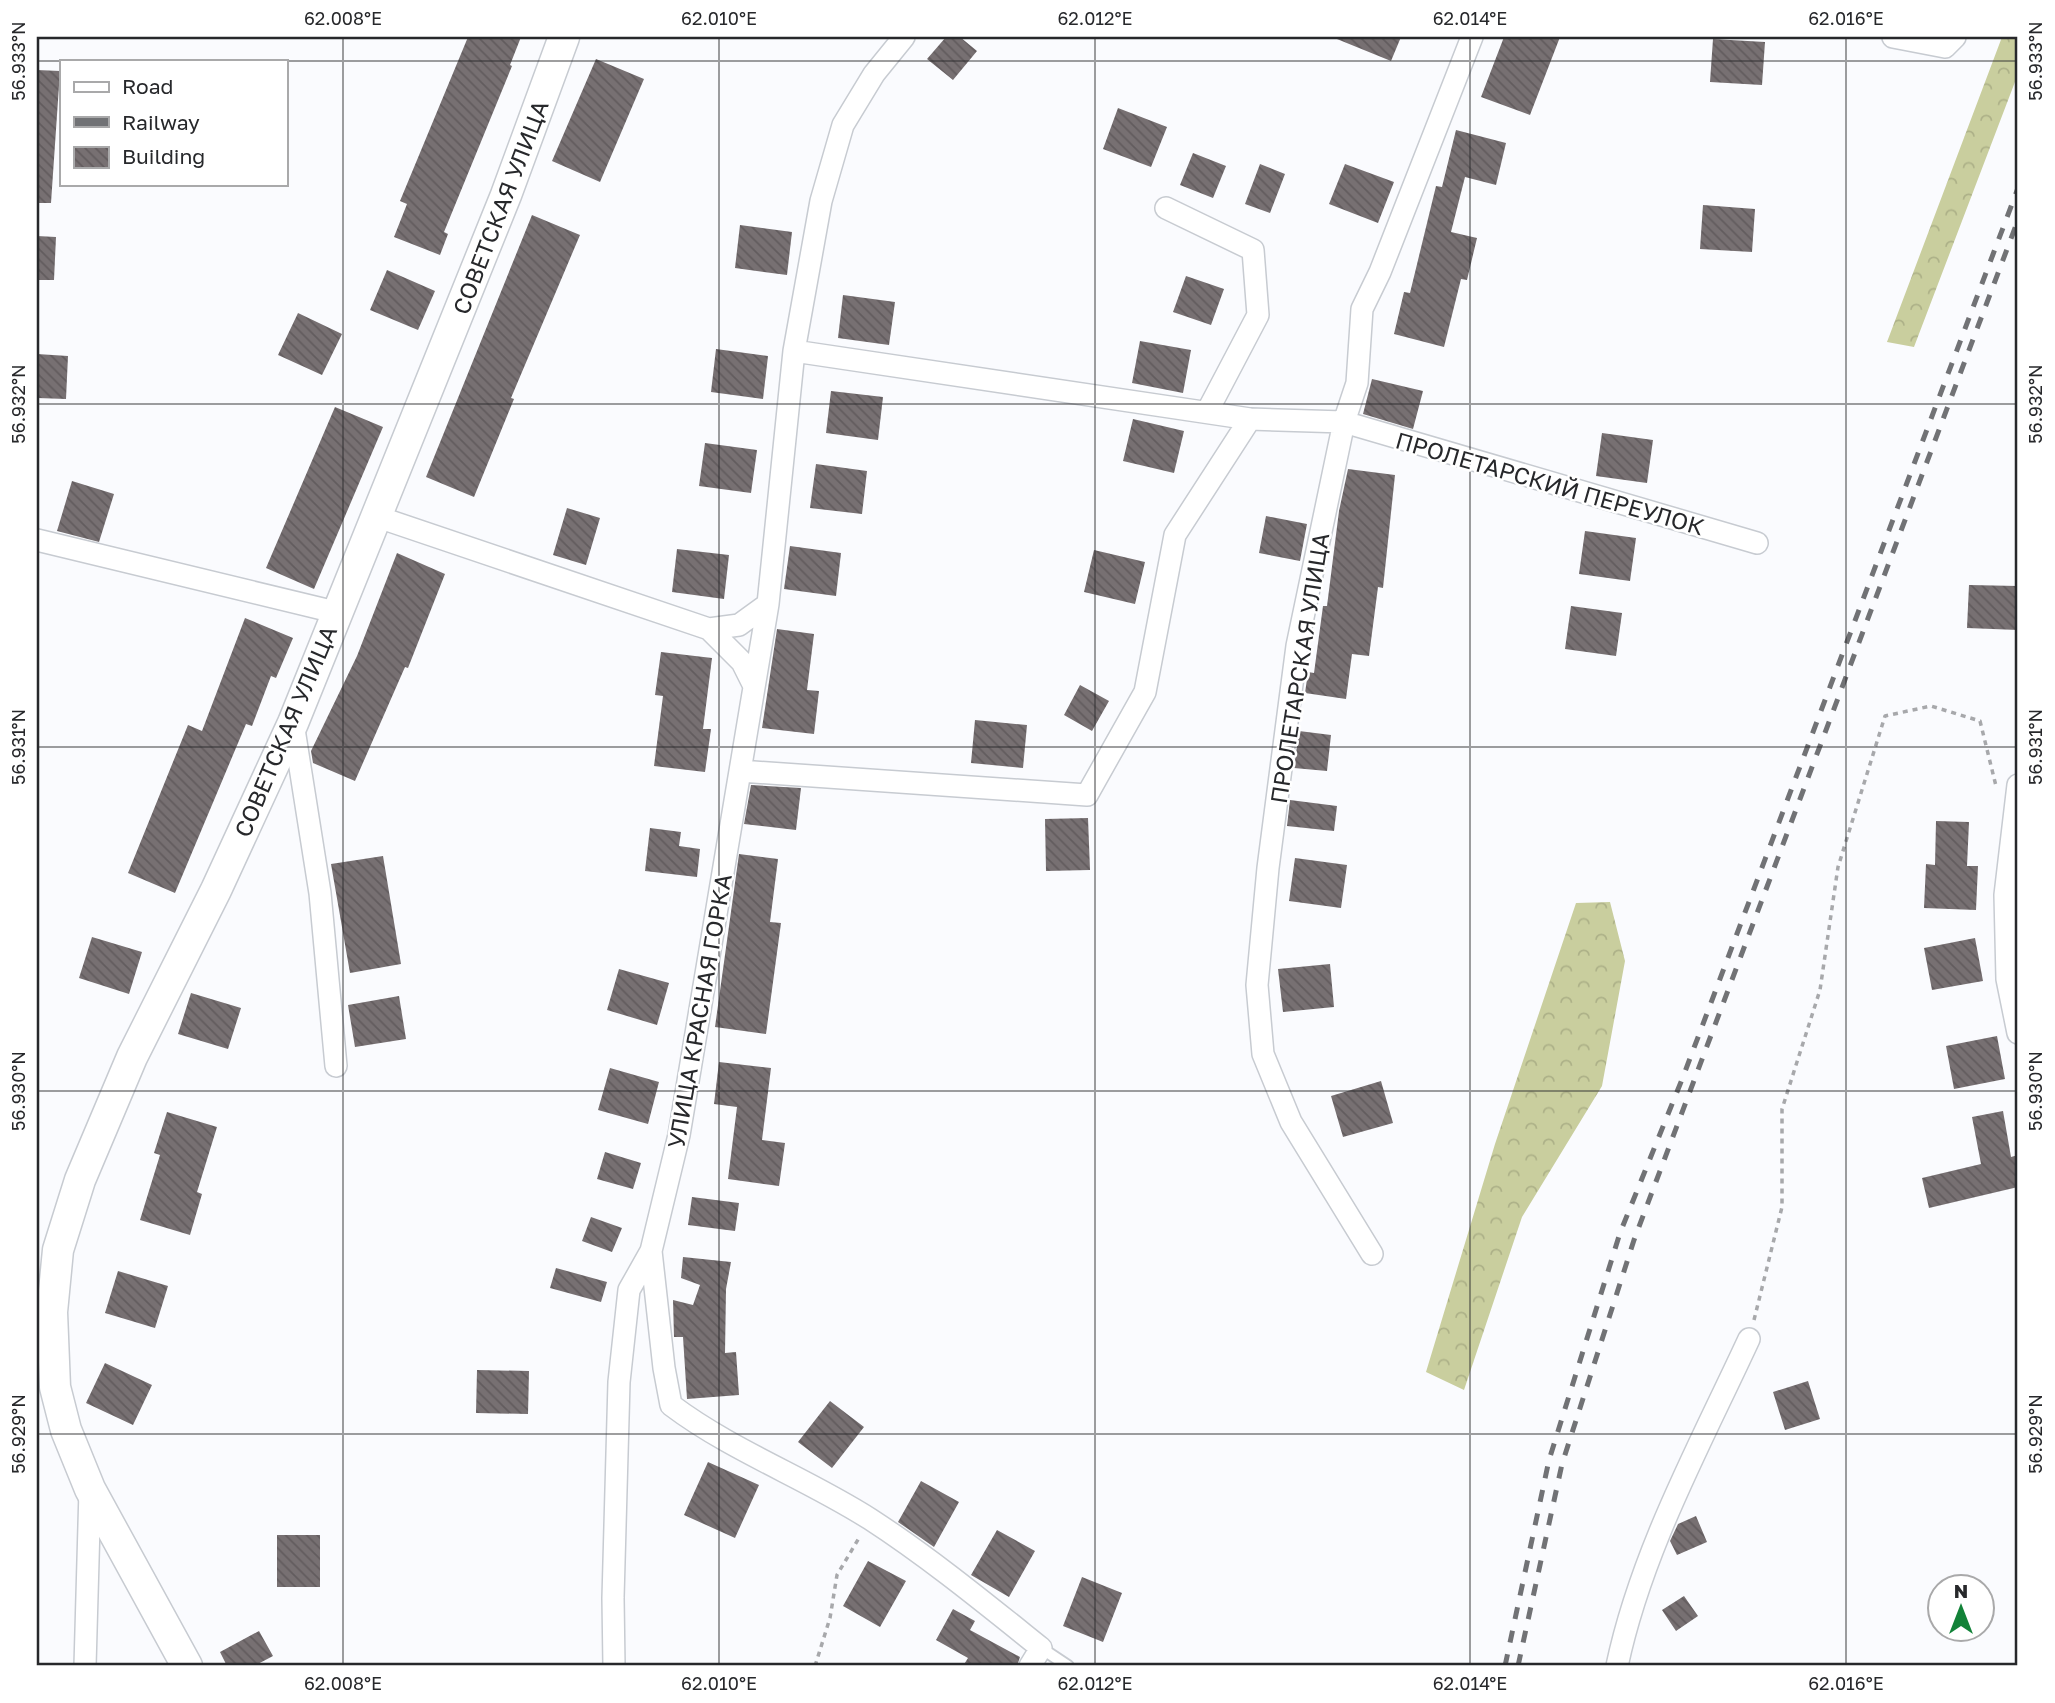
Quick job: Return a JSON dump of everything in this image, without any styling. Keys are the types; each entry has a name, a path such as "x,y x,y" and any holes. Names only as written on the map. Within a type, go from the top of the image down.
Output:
{"main road":[{"name":"СОВЕТСКАЯ УЛИЦА","path":"187,1666 90,1489 66,1430 55,1387 52,1312 58,1250 80,1180 132,1057 216,890 293,723 335,612 378,517 506,195 564,37"}],"street":[{"path":"793,351 821,201 843,125 874,74 904,37"},
{"name":"ПРОЛЕТАРСКАЯ УЛИЦА","path":"1372,1254 1291,1122 1263,1054 1258,985 1268,867 1297,646 1344,422 1357,383 1362,309 1380,272 1472,37"},
{"path":"1894,37 1950,42"},
{"path":"1166,208 1253,250 1258,315 1207,412"},
{"name":"ПРОЛЕТАРСКИЙ ПЕРЕУЛОК","path":"793,351 1250,419 1344,422 1757,543"},
{"name":"УЛИЦА КРАСНАЯ ГОРКА","path":"614,1666 612,1598 619,1382 629,1290 651,1251 679,1135 768,604 793,351"},
{"path":"740,771 1087,795 1145,692 1175,535 1250,419"},
{"path":"378,517 709,629 742,662 754,686"},
{"path":"37,540 335,612"},
{"path":"709,629 738,625 768,604"},
{"path":"293,723 320,893 336,1066"},
{"path":"2018,785 2005,895 2007,979 2018,1033"},
{"path":"651,1251 664,1368 671,1405 699,1426 870,1519 958,1582 1036,1657"},
{"path":"1618,1666 1624,1637 1665,1521 1749,1339"},
{"path":"85,1666 90,1489"}],"lane":[{"path":"1036,1657 1068,1666"}],"path":[{"path":"1749,1339 1782,1207 1782,1109 1820,990 1838,867 1885,716 1931,706 1980,720 1996,788"},
{"path":"814,1666 830,1618 836,1575 870,1519"}],"green space":[{"path":"2002,37 2018,37 2018,74 1914,347 1887,342"},
{"path":"1610,902 1625,961 1602,1086 1522,1217 1464,1390 1426,1372 1495,1144 1576,903"}],"building":[{"path":"468,37 521,37 510,65 512,66 444,232 448,234 440,255 394,237 407,204 400,201"},
{"path":"946,37 960,37 977,51 953,80 927,59"},
{"path":"1332,37 1401,37 1391,61"},
{"path":"1504,37 1560,37 1530,115 1481,97"},
{"path":"1713,39 1765,42 1762,85 1710,82"},
{"path":"596,59 644,79 600,182 552,161"},
{"path":"37,70 60,71 51,203 37,203"},
{"path":"1118,108 1167,127 1151,167 1103,149"},
{"path":"1456,130 1506,143 1496,185 1465,177 1451,232 1477,238 1467,280 1461,279 1444,347 1394,334 1404,292 1410,293 1436,186 1442,187"},
{"path":"1193,153 1226,166 1213,198 1180,185"},
{"path":"1260,164 1285,174 1270,213 1245,204"},
{"path":"1345,164 1394,182 1378,223 1329,204"},
{"path":"1703,205 1755,209 1752,252 1700,249"},
{"path":"532,215 580,235 511,398 514,399 474,497 426,477"},
{"path":"740,225 792,232 787,275 735,268"},
{"path":"37,236 56,237 54,280 37,280"},
{"path":"387,270 435,291 418,330 370,310"},
{"path":"1186,276 1224,289 1211,325 1173,312"},
{"path":"843,295 895,302 889,345 838,338"},
{"path":"298,313 342,334 322,375 278,355"},
{"path":"1140,341 1191,350 1183,393 1132,383"},
{"path":"716,349 768,356 763,399 711,392"},
{"path":"37,354 68,356 66,399 37,398"},
{"path":"1372,379 1423,391 1413,429 1363,414"},
{"path":"831,391 883,397 878,440 826,433"},
{"path":"335,407 383,427 314,589 266,568"},
{"path":"1133,419 1184,431 1174,473 1123,461"},
{"path":"1602,433 1653,440 1647,483 1596,476"},
{"path":"705,443 757,450 751,493 699,486"},
{"path":"816,464 867,471 862,514 810,508"},
{"path":"1348,469 1395,475 1383,588 1378,587 1369,656 1352,654 1346,699 1305,693 1308,672 1314,673 1323,606 1327,606 1339,511"},
{"path":"72,481 114,494 99,542 57,531"},
{"path":"567,508 600,518 586,565 553,555"},
{"path":"1266,516 1307,524 1300,561 1259,553"},
{"path":"1585,531 1636,538 1630,581 1579,574"},
{"path":"790,546 841,553 836,596 784,589"},
{"path":"677,549 729,555 724,599 672,592"},
{"path":"1094,550 1145,562 1135,604 1084,592"},
{"path":"397,553 445,574 408,668 405,667 355,781 313,763 311,751 357,656"},
{"path":"1969,585 2018,586 2018,630 1967,628"},
{"path":"1571,606 1622,613 1616,656 1565,649"},
{"path":"245,618 293,638 276,678 271,676 252,726 246,724 175,893 128,873 188,725 202,731"},
{"path":"777,629 814,634 807,690 819,691 814,734 762,728"},
{"path":"661,652 712,658 703,729 711,729 705,772 654,766 663,696 655,695"},
{"path":"1080,685 1109,701 1092,731 1064,715"},
{"path":"975,720 1027,725 1023,768 971,763"},
{"path":"1299,731 1331,735 1327,771 1294,768"},
{"path":"751,785 801,788 796,830 744,824"},
{"path":"1290,800 1337,806 1334,831 1287,826"},
{"path":"1088,818 1090,870 1046,871 1045,819"},
{"path":"1936,821 1969,822 1967,866 1978,866 1976,910 1924,908 1926,864 1935,865"},
{"path":"650,828 681,832 679,846 700,849 697,877 645,871"},
{"path":"739,854 778,859 770,922 781,923 766,1034 715,1027"},
{"path":"383,856 401,964 350,973 331,864"},
{"path":"1295,858 1347,865 1341,908 1289,901"},
{"path":"92,937 142,952 129,994 79,978"},
{"path":"1975,938 1983,981 1932,990 1924,948"},
{"path":"1330,964 1334,1007 1283,1012 1278,969"},
{"path":"619,969 669,983 657,1025 607,1010"},
{"path":"191,993 241,1008 228,1049 178,1034"},
{"path":"399,996 406,1039 355,1047 348,1005"},
{"path":"1997,1036 2005,1079 1954,1089 1946,1046"},
{"path":"719,1062 771,1068 762,1140 785,1143 779,1186 728,1179 737,1107 714,1104"},
{"path":"610,1068 659,1082 648,1124 598,1110"},
{"path":"1381,1081 1393,1123 1343,1137 1331,1096"},
{"path":"2003,1111 2011,1157 2018,1155 2018,1187 1929,1208 1922,1178 1981,1164 1972,1117"},
{"path":"167,1112 217,1127 197,1192 202,1194 190,1235 140,1220 160,1155 154,1153"},
{"path":"605,1152 641,1163 633,1189 597,1179"},
{"path":"692,1197 739,1203 735,1231 688,1225"},
{"path":"591,1217 622,1228 612,1252 582,1241"},
{"path":"683,1257 731,1262 726,1289 725,1353 736,1352 739,1395 687,1399 683,1337 674,1337 673,1300 693,1305 700,1285 681,1278"},
{"path":"556,1268 607,1282 601,1302 550,1288"},
{"path":"118,1271 168,1286 155,1328 105,1313"},
{"path":"105,1363 152,1385 133,1425 86,1403"},
{"path":"477,1370 529,1371 528,1414 476,1413"},
{"path":"1808,1381 1820,1419 1785,1430 1773,1392"},
{"path":"830,1401 864,1427 832,1468 798,1442"},
{"path":"708,1462 759,1485 735,1538 684,1515"},
{"path":"921,1481 959,1502 934,1547 898,1522"},
{"path":"1696,1516 1707,1542 1677,1555 1670,1541 1678,1524"},
{"path":"997,1530 1035,1551 1009,1597 971,1575"},
{"path":"277,1535 320,1535 320,1587 277,1587"},
{"path":"868,1561 906,1581 880,1627 843,1606"},
{"path":"1082,1577 1122,1593 1103,1642 1063,1626"},
{"path":"1684,1596 1698,1616 1676,1631 1662,1610"},
{"path":"953,1609 975,1621 970,1630 1020,1657 1017,1666 963,1666 968,1658 936,1640"},
{"path":"259,1631 273,1656 254,1666 227,1666 220,1652"}],"railway":[{"path":"1505,1666 1549,1460 1620,1233 1683,1077 2018,188"},
{"path":"1518,1666 1562,1464 1634,1240 2018,220"}]}
